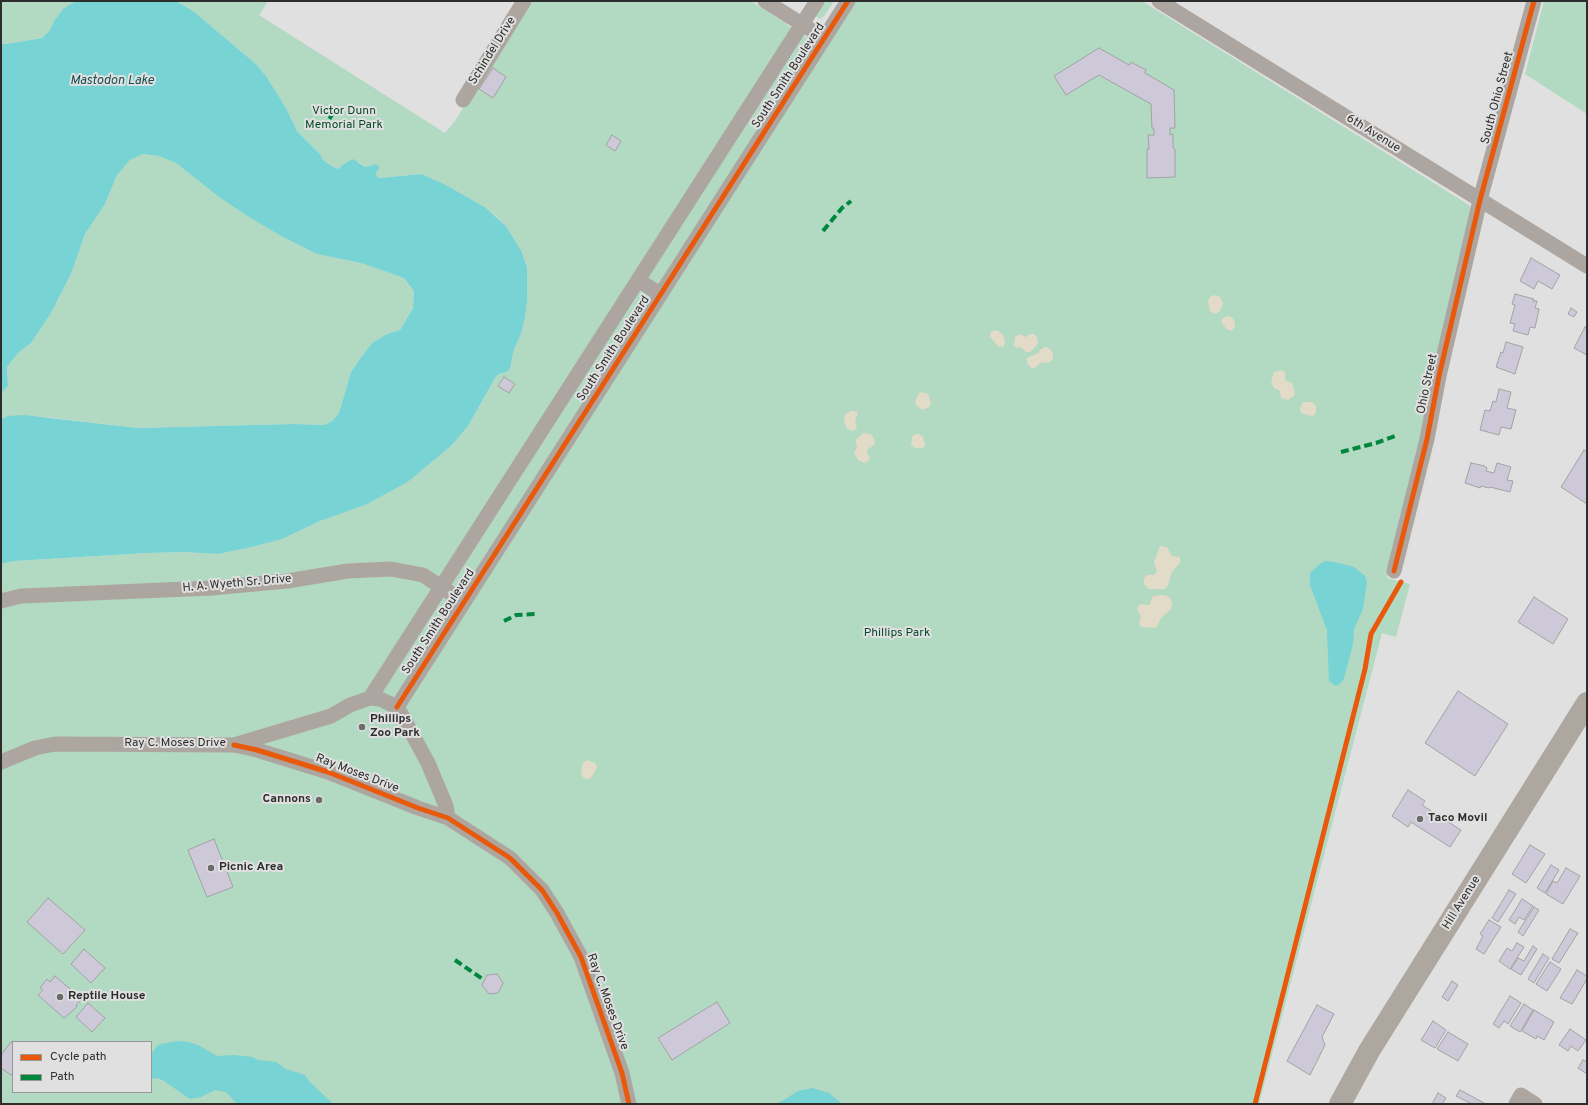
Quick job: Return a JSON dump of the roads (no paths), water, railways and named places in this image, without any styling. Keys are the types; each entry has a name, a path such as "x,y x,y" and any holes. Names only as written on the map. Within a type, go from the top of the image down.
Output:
{"main road":[{"name":"Hill Avenue","path":"1340,1104 1369,1051 1587,703"}],"street":[{"name":"Schindel Drive","path":"463,100 524,1"},
{"path":"765,1 824,38"},
{"name":"South Smith Boulevard","path":"370,698 442,588 817,1"},
{"name":"South Smith Boulevard","path":"397,707 848,1"},
{"name":"6th Avenue","path":"1159,1 1587,266"},
{"name":"South Ohio Street","path":"1480,200 1534,1"},
{"name":"Ohio Street","path":"1394,571 1427,439 1439,376 1480,200"},
{"name":"South Smith Boulevard","path":"638,280 660,294"},
{"name":"H. A. Wyeth Sr. Drive","path":"1,601 21,596 212,588 287,581 348,571 391,569 422,576 464,602"},
{"path":"370,698 380,699 397,707 428,763 446,806 448,818"},
{"name":"Ray C. Moses Drive","path":"1,762 35,748 55,744 234,745 331,716 350,705 370,698"},
{"name":"Ray Moses Drive","path":"234,745 257,750 328,772 418,808 448,818"},
{"name":"Ray C. Moses Drive","path":"448,818 510,858 542,890 558,913 581,957 622,1073 629,1104"},
{"path":"1516,1104 1521,1095 1535,1104"}],"water":[{"name":"Mastodon Lake","path":"76,1 176,1 193,11 256,64 266,76 286,108 297,131 320,154 323,160 333,167 339,169 342,165 353,159 365,167 376,164 380,168 376,175 379,178 422,174 448,186 486,208 506,226 522,252 527,268 527,302 525,318 521,334 514,349 510,368 507,372 499,374 495,378 468,426 452,445 409,481 367,504 320,521 282,539 218,554 182,552 147,553 14,561 1,564 1,419 8,416 24,415 138,428 294,424 324,425 332,421 339,413 351,372 372,343 387,334 400,330 413,308 414,291 404,278 361,263 317,254 281,236 246,215 219,197 176,163 159,156 143,154 130,160 117,175 105,204 85,234 71,274 51,313 31,343 18,353 7,367 8,386 1,393 1,44 42,38 50,30 54,21 63,9"},
{"path":"1325,561 1354,567 1365,576 1367,582 1363,609 1354,629 1353,644 1344,678 1342,682 1336,686 1329,681 1327,630 1310,585 1310,573"},
{"path":"177,1041 189,1042 198,1045 217,1056 234,1055 276,1062 286,1069 305,1075 309,1081 333,1104 237,1104 226,1092 215,1090 201,1097 190,1099 164,1081 158,1078 152,1079 152,1053 157,1046"},
{"path":"812,1088 829,1093 842,1104 775,1104 798,1091"}],"place":[{"name":"Phillips Zoo Park","path":"362,727"},
{"name":"Cannons","path":"319,800"},
{"name":"Taco Movil","path":"1420,819"},
{"name":"Picnic Area","path":"211,868"},
{"name":"Reptile House","path":"60,997"}],"park label":[{"name":"Victor Dunn Memorial Park","path":"344,119"},
{"name":"Phillips Park","path":"897,634"}]}
